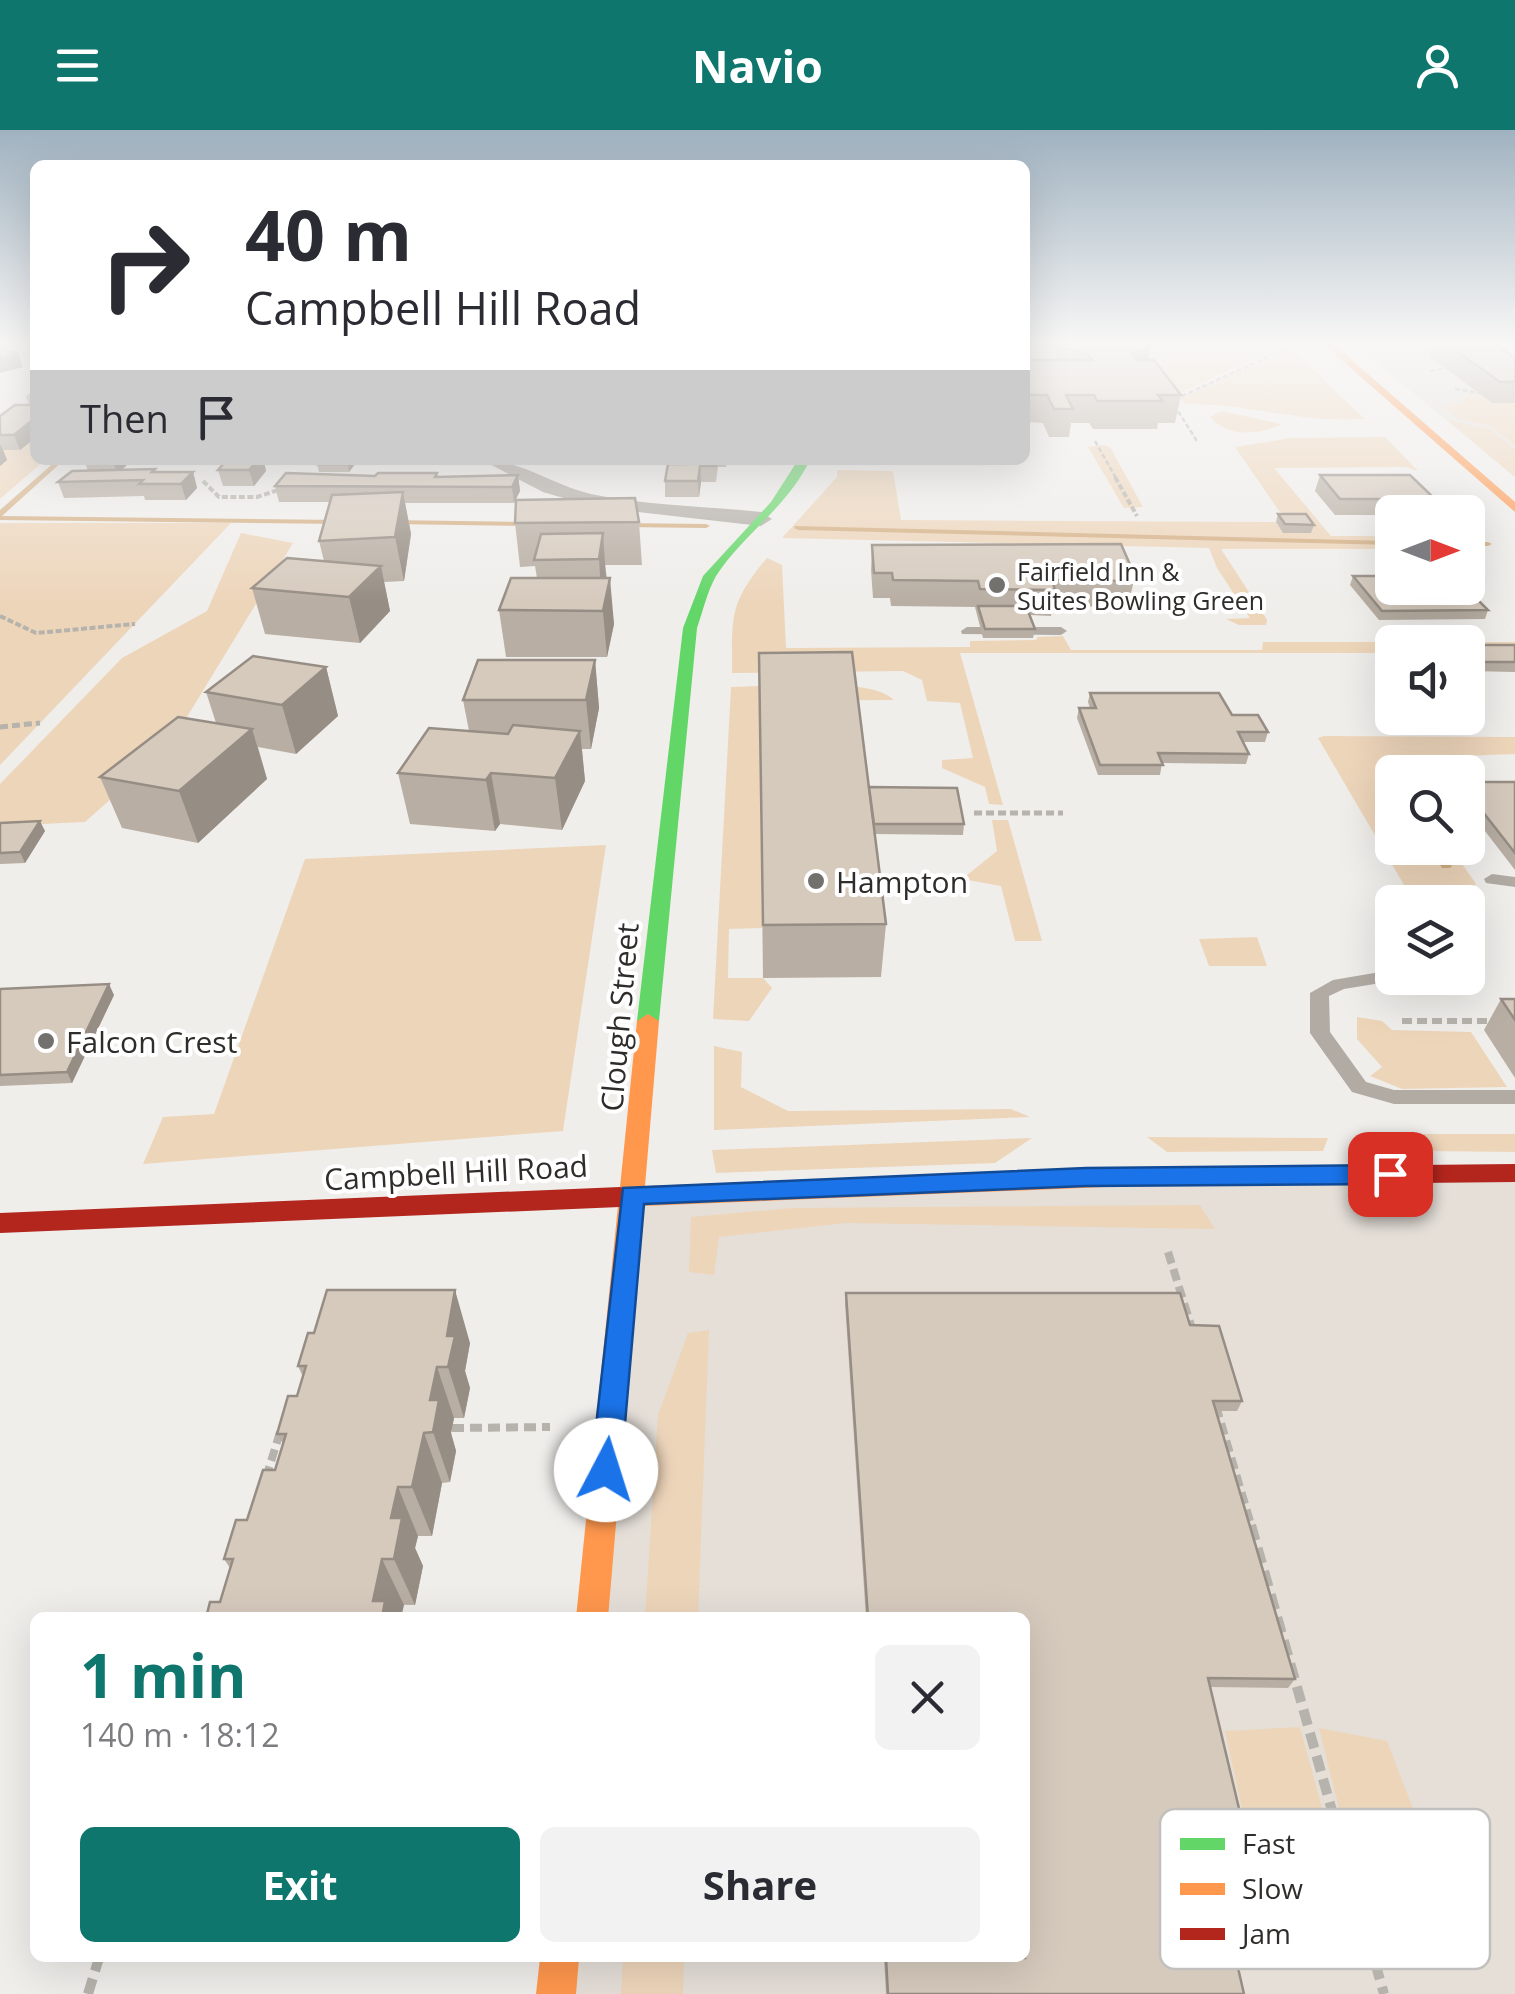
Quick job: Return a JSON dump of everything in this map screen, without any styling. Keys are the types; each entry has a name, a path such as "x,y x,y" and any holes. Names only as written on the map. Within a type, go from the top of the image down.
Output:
{"main road":[{"path":"1425,429 1515,508"},
{"name":"Clough Street","path":"593,1612 690,628 711,573 796,480 802,465"},
{"name":"Campbell Hill Road","path":"0,1223 1086,1177 1515,1173"},
{"path":"556,1994 560,1962"}],"street":[{"path":"503,465 567,494 602,503 650,511 761,519"}],"lane":[{"path":"966,631 1061,631"},
{"path":"1492,879 1515,882"},
{"path":"1375,979 1340,984 1319,993 1320,1032 1359,1087 1394,1097 1515,1098"}],"path":[{"path":"1189,429 1197,441"},
{"path":"1095,441 1137,516"},
{"path":"202,481 219,497 257,496 295,485"},
{"path":"0,616 36,633 135,624"},
{"path":"0,726 40,724"},
{"path":"974,813 1063,813"},
{"path":"1402,1021 1496,1021"},
{"path":"1168,1252 1196,1343"},
{"path":"1214,1398 1259,1544 1330,1809"},
{"path":"264,1484 282,1427 297,1427"},
{"path":"452,1428 569,1427"},
{"path":"88,1994 99,1962"},
{"path":"1377,1969 1384,1994"}],"shaded area":[{"path":"1228,429 1268,429 1253,432"},
{"path":"1457,429 1515,429 1515,477"},
{"path":"1458,429 1489,429 1515,450 1515,477"},
{"path":"1494,429 1515,429 1515,445"},
{"path":"1385,437 1418,471 1406,467 1274,468 1331,536 1375,536 1375,549 1221,549 1267,620 1266,625 1239,625 1226,619 1250,618 1217,568 1209,548 782,538 837,477 837,470 893,471 901,520 1276,522 1283,533 1310,533 1304,523 1279,511 1235,447 1291,438"},
{"path":"30,440 30,465 39,465 0,499 0,450"},
{"path":"1088,447 1110,447 1143,507 1124,508"},
{"path":"0,523 231,523 0,765"},
{"path":"241,533 293,543 168,748 85,822 0,826 0,784 122,658 207,611"},
{"path":"767,558 782,565 786,648 970,647 970,641 1063,636 1071,650 1262,650 1263,642 1375,642 1375,653 960,653 1003,805 989,804 985,787 942,768 942,760 973,758 960,703 927,701 922,680 903,671 732,673 735,611"},
{"path":"1485,642 1515,642 1515,654 1485,654"},
{"path":"842,685 882,693 894,700 759,701 762,928 729,929 728,978 763,978 772,988 749,1021 713,1019 731,687"},
{"path":"1515,737 1515,754 1375,755 1375,835 1318,738"},
{"path":"992,820 1008,820 1042,941 1015,941 1001,886 962,879 997,851"},
{"path":"606,845 563,1131 143,1164 163,1117 214,1114 305,859"},
{"path":"1392,865 1463,865 1476,884 1475,885 1404,885"},
{"path":"1257,937 1267,966 1209,966 1199,939"},
{"path":"1357,1017 1382,1021 1392,1030 1471,1032 1507,1087 1402,1089 1370,1076 1382,1067 1357,1039"},
{"path":"714,1046 742,1052 741,1087 788,1111 1011,1109 1030,1117 714,1130"},
{"path":"1416,1134 1515,1134 1515,1152 1426,1151"},
{"path":"1147,1137 1328,1138 1323,1151 1167,1152"},
{"path":"1032,1138 995,1163 716,1173 712,1150"},
{"path":"1515,1173 1515,1994 556,1994 560,1962 1030,1962 1030,1612 592,1612 632,1194"},
{"path":"1200,1205 1215,1229 846,1223 719,1237 714,1275 689,1272 691,1217 792,1208"},
{"path":"709,1330 698,1612 645,1612 658,1415 688,1333"},
{"path":"1300,1727 1322,1809 1242,1809 1225,1731"},
{"path":"1319,1728 1387,1741 1413,1809 1339,1809"},
{"path":"623,1962 684,1962 683,1994 621,1994"}],"building":[{"path":"0,429 21,429 14,435 0,435"},
{"path":"222,465 254,465 249,470 218,470"},
{"path":"668,465 716,465 700,466 698,481 665,481"},
{"path":"155,469 152,472 193,472 181,484 139,484 143,480 58,482 72,471"},
{"path":"286,473 518,475 512,487 275,486"},
{"path":"1320,475 1410,475 1431,495 1375,495 1375,499 1340,499"},
{"path":"403,492 395,537 319,541 332,495"},
{"path":"635,498 639,522 515,523 516,500"},
{"path":"1278,514 1306,514 1314,525 1285,524"},
{"path":"603,533 599,559 534,560 541,534"},
{"path":"1121,544 1135,576 1122,576 1124,581 1052,580 1055,590 980,589 978,581 893,580 892,573 874,573 872,545"},
{"path":"287,558 381,566 349,597 252,588"},
{"path":"1353,576 1375,576 1375,603"},
{"path":"511,578 610,578 603,611 499,610"},
{"path":"1377,605 1483,605 1488,610 1382,611"},
{"path":"978,606 1026,606 1035,629 985,629"},
{"path":"1485,645 1515,645 1515,662 1485,662"},
{"name":"Hampton","path":"852,652 886,924 763,925 759,653"},
{"path":"253,656 326,667 282,705 206,692"},
{"path":"478,660 595,660 586,700 463,700"},
{"path":"1090,693 1219,693 1232,715 1258,715 1268,732 1238,732 1249,754 1158,753 1163,765 1100,765 1079,708 1096,708"},
{"path":"178,717 252,729 179,791 100,777"},
{"path":"513,725 580,731 555,778 491,773 486,780 398,773 429,728 508,734"},
{"path":"1485,782 1515,782 1515,853 1485,815"},
{"path":"869,787 957,788 964,824 874,824"},
{"path":"40,821 20,852 0,853 0,823"},
{"name":"Falcon Crest","path":"109,984 67,1072 0,1075 0,989"},
{"path":"1501,999 1515,999 1515,1020"},
{"path":"327,1290 455,1290 447,1336 455,1336 448,1367 437,1367 430,1400 439,1400 433,1432 424,1433 412,1487 398,1487 391,1518 402,1518 394,1559 382,1559 373,1601 385,1601 383,1612 208,1612 210,1602 220,1602 233,1559 224,1559 236,1520 247,1520 263,1470 275,1470 286,1434 277,1434 288,1396 297,1396 306,1366 298,1366 308,1333 314,1333"},
{"path":"846,1293 1180,1293 1190,1325 1219,1326 1242,1401 1213,1401 1295,1679 1208,1678 1239,1809 1160,1809 1160,1969 1238,1969 1244,1994 888,1994 886,1962 1030,1962 1030,1612 868,1612"}],"waterway":[{"path":"0,514 55,465"},
{"path":"0,518 340,522"},
{"path":"392,522 530,524"},
{"path":"622,525 706,526"},
{"path":"798,528 1375,543"}],"traffic: fast":[{"path":"648,1021 690,628 710,576 776,505 802,465"}],"traffic: slow":[{"path":"1425,429 1515,508"},
{"path":"593,1612 648,1021"},
{"path":"620,1197 1130,1177"},
{"path":"556,1994 560,1962"}],"traffic: jam":[{"path":"1130,1177 1515,1173"},
{"path":"0,1223 620,1197"}],"place":[{"name":"Fairfield Inn & Suites Bowling Green","path":"997,585"},
{"name":"Hampton","path":"816,881"},
{"name":"Falcon Crest","path":"46,1041"}],"route":[{"path":"606,1470 632,1194 1086,1177 1390,1174"}]}
